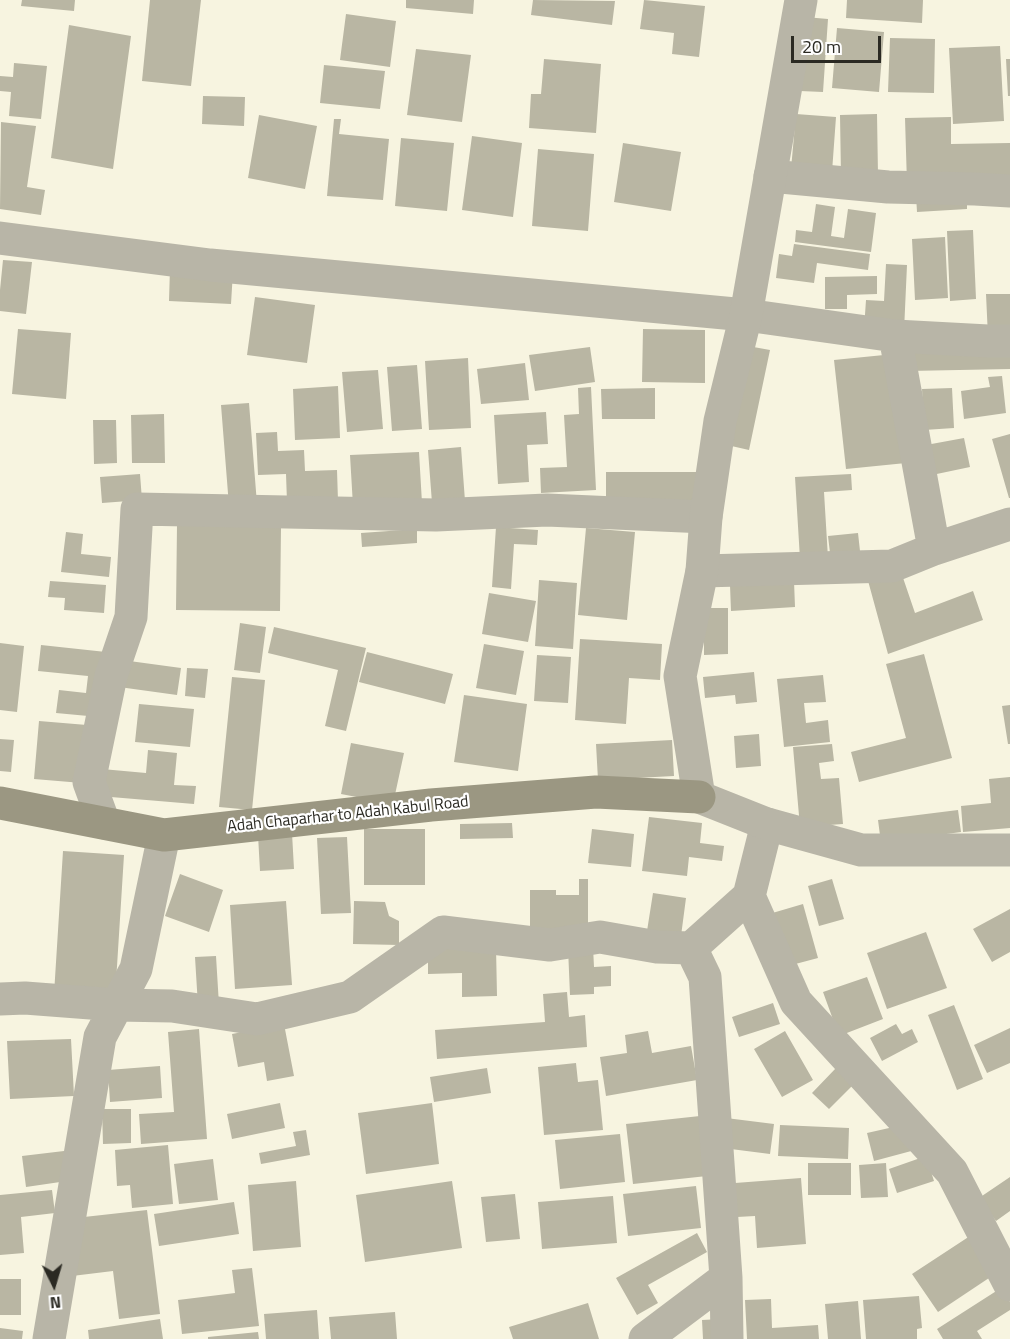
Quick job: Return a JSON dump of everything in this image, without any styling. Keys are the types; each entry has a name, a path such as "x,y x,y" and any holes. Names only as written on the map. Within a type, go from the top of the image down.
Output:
{"main road":[{"name":"Adah Chaparhar to Adah Kabul Road","path":"0,804 164,835 431,805 596,792 699,797"}],"street":[{"path":"801,0 746,315 720,422 706,518 702,570 680,676 699,797 767,824 861,850 1010,850"},
{"path":"770,176 888,187 1010,191"},
{"path":"0,238 210,265 746,315 895,336 1010,341"},
{"path":"895,336 934,549"},
{"path":"104,823 89,783 111,676 131,617 137,508 436,515 547,510 706,518"},
{"path":"702,570 892,566 934,549 1010,524"},
{"path":"0,999 25,998 117,1005 172,1006 257,1019 350,997 443,933 550,945 600,937 657,947 691,948 749,896 767,824"},
{"path":"49,1339 100,1037 136,969 164,835"},
{"path":"749,896 796,1002 952,1172 1010,1286"},
{"path":"691,948 705,977 726,1278 727,1339"},
{"path":"645,1339 726,1278"}],"building":[{"path":"22,0 75,0 74,11 21,6"},
{"path":"150,0 201,0 191,86 142,81"},
{"path":"406,0 474,0 473,14 406,8"},
{"path":"533,0 615,1 612,25 531,15"},
{"path":"644,0 705,6 699,57 672,54 674,33 640,29"},
{"path":"847,0 923,0 922,23 846,18"},
{"path":"346,14 396,21 390,67 340,60"},
{"path":"805,17 828,19 823,92 800,91"},
{"path":"69,25 131,36 113,169 51,158"},
{"path":"837,28 884,32 879,92 832,88"},
{"path":"890,38 935,39 934,93 888,92"},
{"path":"1000,46 1004,121 953,124 949,48"},
{"path":"416,49 471,55 462,122 407,115"},
{"path":"544,59 601,64 596,133 529,128 531,94 541,94"},
{"path":"1006,59 1010,59 1010,96 1008,96"},
{"path":"14,63 47,66 41,119 9,116 11,92 0,91 0,76 13,77"},
{"path":"324,65 385,71 380,109 320,103"},
{"path":"203,96 245,97 244,126 202,124"},
{"path":"796,114 836,117 832,172 791,169"},
{"path":"877,114 878,175 841,176 840,115"},
{"path":"259,115 317,126 305,189 248,178"},
{"path":"951,117 951,144 1010,143 1010,182 907,184 905,118"},
{"path":"334,119 341,119 339,134 389,139 383,200 327,196"},
{"path":"1,122 36,126 27,187 45,190 41,215 0,209"},
{"path":"472,136 522,143 513,217 462,210"},
{"path":"401,138 454,143 447,211 395,206"},
{"path":"623,143 681,152 671,211 614,202"},
{"path":"538,149 594,154 588,231 532,226"},
{"path":"967,192 967,209 917,212 916,195"},
{"path":"816,204 835,207 831,236 844,238 848,209 876,213 871,252 795,242 796,230 812,232"},
{"path":"973,230 976,299 950,301 947,231"},
{"path":"945,237 948,298 915,300 912,239"},
{"path":"794,244 870,254 868,270 817,263 814,283 776,278 779,254 792,256"},
{"path":"3,260 32,262 26,314 0,311"},
{"path":"886,264 907,265 904,331 864,329 866,300 884,301"},
{"path":"170,268 233,271 231,304 169,301"},
{"path":"877,276 877,294 847,295 847,309 825,309 825,277"},
{"path":"986,294 1010,294 1010,336 988,337"},
{"path":"255,297 315,305 307,363 247,355"},
{"path":"18,329 71,333 66,399 12,394"},
{"path":"643,329 705,330 705,383 642,382"},
{"path":"1010,342 1010,369 908,371 908,344"},
{"path":"748,346 770,350 749,450 727,445"},
{"path":"590,347 595,382 535,391 529,355"},
{"path":"894,354 906,463 846,469 834,360"},
{"path":"468,358 471,428 429,430 425,361"},
{"path":"525,363 529,400 481,404 477,369"},
{"path":"417,365 422,429 392,431 387,367"},
{"path":"378,370 383,429 347,432 342,372"},
{"path":"1002,376 1006,413 964,419 961,391 990,387 988,377"},
{"path":"338,386 340,438 295,440 293,389"},
{"path":"591,387 596,490 541,493 540,468 567,467 564,415 579,414 578,388"},
{"path":"655,388 655,419 602,419 601,389"},
{"path":"952,388 954,428 924,430 922,389"},
{"path":"249,403 257,504 229,506 221,405"},
{"path":"546,412 548,444 527,445 529,482 498,484 494,415"},
{"path":"164,414 165,463 132,463 131,415"},
{"path":"93,420 116,420 117,463 94,464"},
{"path":"277,432 278,451 304,450 305,471 337,470 338,501 287,502 286,474 258,475 256,433"},
{"path":"1010,434 1010,498 1009,498 992,439"},
{"path":"964,438 970,467 932,475 926,445"},
{"path":"461,447 465,501 432,503 428,450"},
{"path":"419,452 422,503 353,506 350,455"},
{"path":"606,472 701,472 701,505 606,505"},
{"path":"140,474 142,500 102,503 100,477"},
{"path":"851,474 852,490 824,492 828,558 800,559 795,477"},
{"path":"177,525 281,527 280,611 176,610"},
{"path":"496,527 538,530 537,545 514,544 511,589 492,587"},
{"path":"586,528 635,532 627,620 578,615"},
{"path":"417,529 417,543 362,547 361,533"},
{"path":"66,532 83,534 81,554 111,557 109,577 61,572"},
{"path":"858,533 860,551 830,553 828,536"},
{"path":"900,569 915,613 973,591 983,620 888,654 867,577"},
{"path":"539,580 577,583 573,649 535,646"},
{"path":"50,581 106,585 104,613 64,610 65,598 48,597"},
{"path":"794,581 795,607 731,611 730,585"},
{"path":"489,593 536,601 528,642 482,634"},
{"path":"704,608 728,608 728,654 704,655"},
{"path":"240,623 266,627 260,673 234,670"},
{"path":"274,627 366,648 346,731 325,726 338,670 268,653"},
{"path":"580,639 662,644 660,680 629,678 626,724 575,720"},
{"path":"0,643 24,646 17,712 0,710"},
{"path":"484,644 524,651 516,695 476,688"},
{"path":"41,645 106,652 99,717 56,713 59,690 86,693 88,676 38,671"},
{"path":"367,652 453,674 445,704 359,682"},
{"path":"924,654 952,758 859,782 851,752 906,738 886,664"},
{"path":"537,655 571,657 568,703 534,701"},
{"path":"122,660 181,668 177,695 119,687"},
{"path":"187,668 208,669 205,698 185,696"},
{"path":"754,672 757,702 736,704 735,695 705,698 703,677"},
{"path":"823,675 826,702 804,703 806,723 828,720 830,742 784,747 777,679"},
{"path":"232,677 265,680 252,810 219,807"},
{"path":"464,695 527,704 518,771 454,762"},
{"path":"139,704 194,709 190,747 135,742"},
{"path":"1010,705 1010,744 1008,744 1002,706"},
{"path":"39,721 87,725 82,783 34,779"},
{"path":"759,734 761,766 736,768 734,736"},
{"path":"0,739 14,740 11,772 0,771"},
{"path":"672,740 674,776 598,780 596,744"},
{"path":"351,743 404,753 393,804 341,794"},
{"path":"832,744 834,761 819,763 821,779 839,778 843,824 800,827 793,747"},
{"path":"148,750 177,753 174,785 196,786 194,804 99,796 102,769 146,773"},
{"path":"1010,777 1010,828 963,832 961,806 991,803 989,779"},
{"path":"958,810 961,832 881,843 878,820"},
{"path":"649,817 702,823 700,843 724,846 722,861 689,857 687,876 642,871"},
{"path":"512,823 513,838 460,839 460,824"},
{"path":"364,829 425,829 425,885 364,885"},
{"path":"592,829 634,834 631,867 588,863"},
{"path":"292,833 294,869 260,871 258,835"},
{"path":"347,837 351,913 321,914 317,838"},
{"path":"63,851 124,855 115,998 54,994"},
{"path":"180,874 223,890 209,932 165,916"},
{"path":"579,879 588,879 588,931 530,931 530,890 556,890 556,895 579,895"},
{"path":"832,879 844,919 819,926 808,886"},
{"path":"653,893 686,898 681,936 647,931"},
{"path":"286,901 292,985 235,989 230,905"},
{"path":"354,901 385,902 389,916 399,921 399,945 353,944"},
{"path":"803,904 818,958 784,967 769,914"},
{"path":"1010,909 1010,952 992,962 973,929"},
{"path":"926,932 947,988 887,1009 867,953"},
{"path":"496,947 497,996 462,997 462,973 428,974 428,948"},
{"path":"593,947 594,967 611,966 611,986 594,987 594,994 570,995 568,948"},
{"path":"216,956 219,1005 198,1006 195,957"},
{"path":"867,977 883,1019 839,1036 823,992"},
{"path":"567,992 569,1017 585,1015 587,1047 437,1059 435,1030 545,1022 543,994"},
{"path":"773,1003 780,1024 739,1037 732,1017"},
{"path":"954,1005 983,1079 957,1090 928,1015"},
{"path":"284,1024 294,1076 267,1081 264,1062 238,1067 232,1034"},
{"path":"896,1024 902,1034 912,1029 918,1042 882,1061 870,1038"},
{"path":"1010,1028 1010,1063 987,1073 974,1045"},
{"path":"199,1029 207,1139 141,1144 139,1114 174,1112 168,1032"},
{"path":"648,1031 652,1053 691,1046 697,1080 606,1096 600,1057 627,1053 625,1035"},
{"path":"785,1031 813,1080 782,1097 754,1049"},
{"path":"71,1039 74,1096 10,1099 7,1041"},
{"path":"576,1063 578,1082 598,1080 603,1130 544,1135 538,1067"},
{"path":"160,1066 162,1098 110,1102 108,1070"},
{"path":"487,1068 491,1093 434,1102 430,1077"},
{"path":"836,1068 854,1084 829,1109 812,1093"},
{"path":"280,1103 285,1128 232,1139 227,1114"},
{"path":"432,1103 439,1164 366,1174 358,1113"},
{"path":"102,1109 131,1109 131,1143 103,1144"},
{"path":"700,1116 707,1176 633,1184 626,1124"},
{"path":"726,1118 774,1124 770,1154 723,1148"},
{"path":"780,1125 849,1128 848,1159 778,1156"},
{"path":"898,1126 915,1150 874,1161 867,1133"},
{"path":"306,1130 310,1155 261,1164 259,1153 296,1146 293,1132"},
{"path":"620,1134 625,1182 560,1189 555,1140"},
{"path":"168,1145 173,1204 132,1208 130,1185 117,1186 115,1150"},
{"path":"64,1151 67,1181 26,1187 22,1156"},
{"path":"926,1156 934,1181 897,1193 889,1169"},
{"path":"213,1159 218,1200 179,1204 174,1164"},
{"path":"808,1163 851,1163 851,1195 808,1195"},
{"path":"886,1163 888,1197 861,1198 859,1165"},
{"path":"1010,1177 1010,1211 996,1221 979,1198"},
{"path":"801,1178 806,1244 757,1248 755,1216 737,1217 735,1183"},
{"path":"296,1181 301,1247 253,1251 248,1185"},
{"path":"452,1181 462,1248 365,1262 356,1195"},
{"path":"696,1186 701,1228 628,1236 623,1194"},
{"path":"52,1190 55,1213 21,1217 24,1253 0,1255 0,1195"},
{"path":"515,1194 520,1239 486,1242 481,1197"},
{"path":"613,1196 617,1243 542,1249 538,1202"},
{"path":"234,1202 239,1234 159,1246 154,1214"},
{"path":"147,1210 160,1314 119,1319 113,1271 72,1276 75,1218"},
{"path":"697,1233 707,1252 648,1285 658,1303 637,1315 616,1278"},
{"path":"973,1234 998,1272 938,1312 912,1274"},
{"path":"252,1268 259,1326 182,1334 178,1300 235,1293 232,1270"},
{"path":"0,1279 21,1279 21,1315 0,1315"},
{"path":"1001,1288 1010,1302 1010,1310 977,1331 982,1339 943,1339 937,1329"},
{"path":"919,1296 922,1328 917,1329 917,1339 866,1339 863,1300"},
{"path":"771,1299 772,1328 818,1325 819,1339 747,1339 745,1300"},
{"path":"858,1301 861,1339 828,1339 825,1304"},
{"path":"588,1303 599,1339 513,1339 509,1327"},
{"path":"317,1310 319,1339 266,1339 264,1314"},
{"path":"395,1312 397,1339 331,1339 329,1317"},
{"path":"160,1319 163,1339 89,1339 88,1330"},
{"path":"721,1319 722,1339 703,1339 702,1320"},
{"path":"0,1328 23,1331 22,1339 0,1339"},
{"path":"258,1332 259,1339 208,1339 208,1337"}]}
